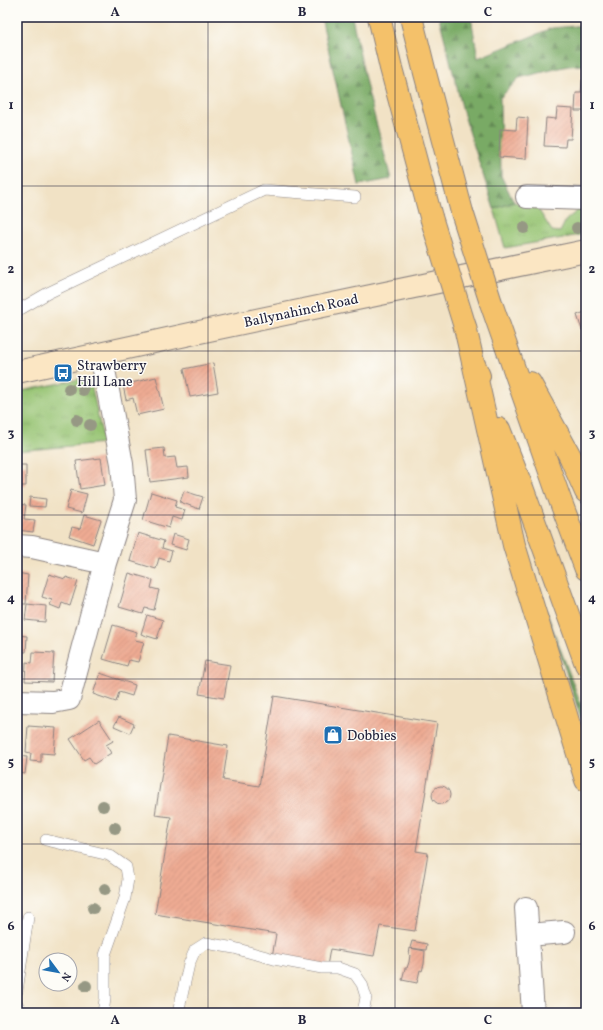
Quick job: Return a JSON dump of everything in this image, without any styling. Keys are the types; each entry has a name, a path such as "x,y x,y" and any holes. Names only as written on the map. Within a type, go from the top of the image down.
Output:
{"highway":[{"path":"380,17 391,68 431,218 465,327 474,362 514,545 586,780"},
{"path":"411,17 462,212 498,324 586,569"},
{"path":"498,324 570,456 586,492"},
{"path":"474,362 523,490 586,664"}],"street":[{"path":"527,197 586,199"},
{"name":"Ballynahinch Road","path":"17,372 586,251"},
{"path":"17,701 53,702 69,699 105,563 125,500 122,464 104,370 99,354"},
{"path":"17,546 32,547 105,563"},
{"path":"526,908 533,1013"},
{"path":"528,935 564,932"}],"lane":[{"path":"17,311 48,293 264,190 354,197"},
{"path":"46,840 109,855 126,867 128,879 125,898 105,955 105,999 103,1013"},
{"path":"17,991 28,917"},
{"path":"178,1013 189,964 195,950 206,943 234,948 274,959 322,968 338,968 355,974 362,984 366,997 363,1013"},
{"path":"17,1004 22,1013"}],"green space":[{"path":"321,17 352,17 367,88 391,179 359,185"},
{"path":"439,17 471,17 478,58 552,28 586,25 586,65 568,66 519,78 500,98 501,176 514,202 494,209 464,115"},
{"path":"514,202 538,209 552,231 560,232 566,220 578,210 586,210 586,234 505,248 494,209"},
{"path":"80,379 86,381 92,388 104,443 17,451 17,392"},
{"path":"546,610 586,718 586,734"}],"building":[{"path":"582,80 586,80 586,111 575,111 576,93 581,93"},
{"path":"557,108 573,109 571,139 566,139 565,147 544,146 546,118 556,119"},
{"path":"517,117 528,118 526,159 499,157 500,129 516,130"},
{"path":"585,312 586,329 582,330 577,315"},
{"path":"213,363 218,392 190,397 184,369"},
{"path":"156,377 164,409 137,415 133,398 126,400 123,385"},
{"path":"164,448 165,458 175,457 177,468 188,467 189,477 150,482 146,450"},
{"path":"101,458 105,485 80,489 76,461"},
{"path":"17,465 26,465 26,486 17,486"},
{"path":"71,490 87,494 82,513 66,509"},
{"path":"184,491 203,497 199,509 180,502"},
{"path":"151,492 177,500 175,507 185,510 182,520 172,517 169,528 143,520"},
{"path":"30,497 46,499 45,507 29,506"},
{"path":"17,504 26,505 24,519 35,520 33,532 17,530"},
{"path":"84,515 101,520 93,544 69,536 72,527 80,529"},
{"path":"138,533 164,541 162,548 172,551 169,561 159,558 156,569 130,561"},
{"path":"173,534 189,539 186,550 170,545"},
{"path":"17,573 28,575 26,604 17,604"},
{"path":"129,573 153,580 151,588 159,590 154,610 145,608 143,614 119,607"},
{"path":"49,574 78,581 70,606 62,603 60,609 50,605 52,600 42,597"},
{"path":"27,604 46,606 45,622 25,620"},
{"path":"147,615 163,620 157,639 141,634"},
{"path":"113,625 137,632 135,640 144,642 138,662 129,660 127,666 103,659"},
{"path":"17,635 27,636 26,652 17,652"},
{"path":"33,652 54,653 52,682 25,681 26,662 32,663"},
{"path":"205,661 230,665 224,698 199,694"},
{"path":"100,673 135,685 132,696 119,692 116,702 93,694"},
{"path":"274,696 437,723 416,851 428,853 415,931 380,926 374,956 330,949 327,966 272,957 276,934 155,914 171,817 155,815 168,736 228,746 223,780 259,786"},
{"path":"119,717 134,724 130,733 114,726"},
{"path":"99,720 113,741 106,745 111,753 94,764 89,757 84,760 70,739"},
{"path":"28,726 56,728 54,754 41,753 41,762 30,761 31,753 26,752"},
{"path":"17,756 27,757 25,774 17,773"},
{"path":"441,786 447,789 450,795 447,801 441,804 435,801 432,795 435,789"},
{"path":"412,941 427,944 426,950 410,948"},
{"path":"410,948 425,951 424,964 422,971 420,970 417,983 402,980 405,968 407,968 409,962"}],"place":[{"name":"Strawberry Hill Lane","path":"63,373"},
{"name":"Dobbies","path":"333,735"}]}
